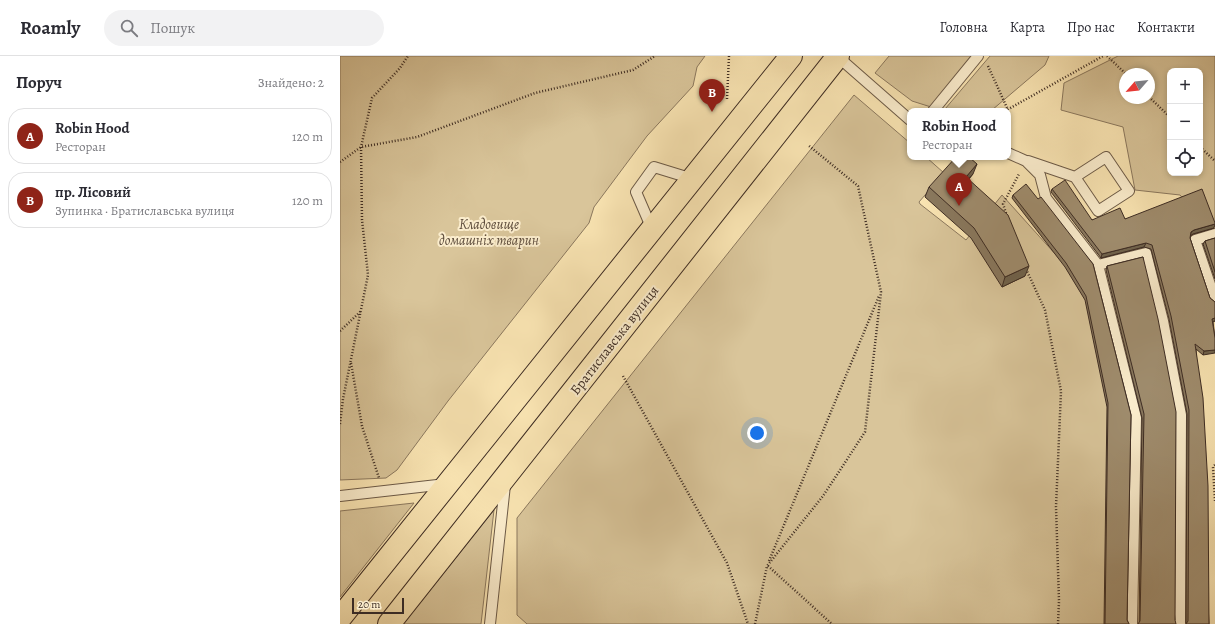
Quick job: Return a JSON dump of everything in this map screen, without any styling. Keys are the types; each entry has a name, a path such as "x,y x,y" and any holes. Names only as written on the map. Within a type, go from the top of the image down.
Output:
{"main road":[{"path":"340,618 791,56"},
{"name":"Братиславська вулиця","path":"389,624 838,56"}],"lane":[{"path":"838,56 907,117"},
{"path":"935,108 978,56"},
{"path":"1011,154 1026,161 1075,177 1098,211 1129,191 1106,157 1075,177"},
{"path":"1026,161 1040,175 1046,198 1098,265 1136,418 1132,624"},
{"path":"652,230 636,192 654,167 693,179"},
{"path":"1215,234 1196,240 1215,299"},
{"path":"1098,265 1146,254 1163,321 1181,415 1180,624"},
{"path":"490,624 505,479"},
{"path":"340,496 448,484"}],"path":[{"path":"340,424 360,311 368,275 362,220 361,146 372,98 400,68 408,56"},
{"path":"340,162 361,146 418,137 535,93 633,70 655,56"},
{"path":"727,99 729,56"},
{"path":"1011,108 1103,56"},
{"path":"1107,56 1120,68"},
{"path":"986,63 1006,108"},
{"path":"1155,102 1167,114"},
{"path":"768,566 822,496 865,432 881,292 858,186 808,145"},
{"path":"1203,150 1215,162"},
{"path":"1007,218 1003,204 1026,161"},
{"path":"1026,268 1045,310 1061,391 1056,507 1058,624"},
{"path":"755,624 768,566 881,292"},
{"path":"340,330 360,311"},
{"path":"351,360 362,426 384,492"},
{"path":"624,376 727,564 748,624"},
{"path":"1215,465 1213,468 1215,501"},
{"path":"768,566 832,624"}],"green space":[{"name":"Кладовище домашніх тварин","path":"340,56 705,56 697,67 693,86 647,136 594,207 589,223 448,401 397,470 386,478 340,480"},
{"path":"889,56 973,56 931,107 912,101 875,73"},
{"path":"990,56 1049,56 1045,65 994,108 946,108"},
{"path":"1118,56 1215,56 1215,224 1208,227 1180,195 1135,190 1123,127 1061,110 1064,83"},
{"path":"854,95 907,140 907,160 929,160 944,173 919,202 920,204 966,240 1002,195 1083,285 1110,402 1105,624 527,624 517,615 517,518"},
{"path":"414,503 340,597 340,511"},
{"path":"494,510 481,624 403,624"}],"building":[{"path":"953,160 972,160 977,164 966,177 1008,215 1029,266 1005,277 974,228 929,187"},
{"path":"1065,180 1092,220 1120,208 1125,219 1202,189 1215,223 1194,230 1191,232 1190,238 1210,298 1215,302 1215,318 1212,319 1215,350 1204,351 1195,344 1203,398 1208,486 1209,624 1186,624 1188,621 1189,410 1171,316 1152,245 1146,243 1102,254 1052,189"},
{"path":"1026,184 1038,199 1041,197 1093,264 1131,415 1127,620 1129,624 1105,624 1108,403 1086,296 1066,263 1013,195"},
{"path":"1215,238 1215,272 1205,241"},
{"path":"1143,257 1158,319 1176,412 1176,624 1138,624 1140,621 1144,414 1107,266"}],"place":[{"name":"пр. Лісовий","path":"712,112"},
{"name":"Robin Hood","path":"959,206"}]}
